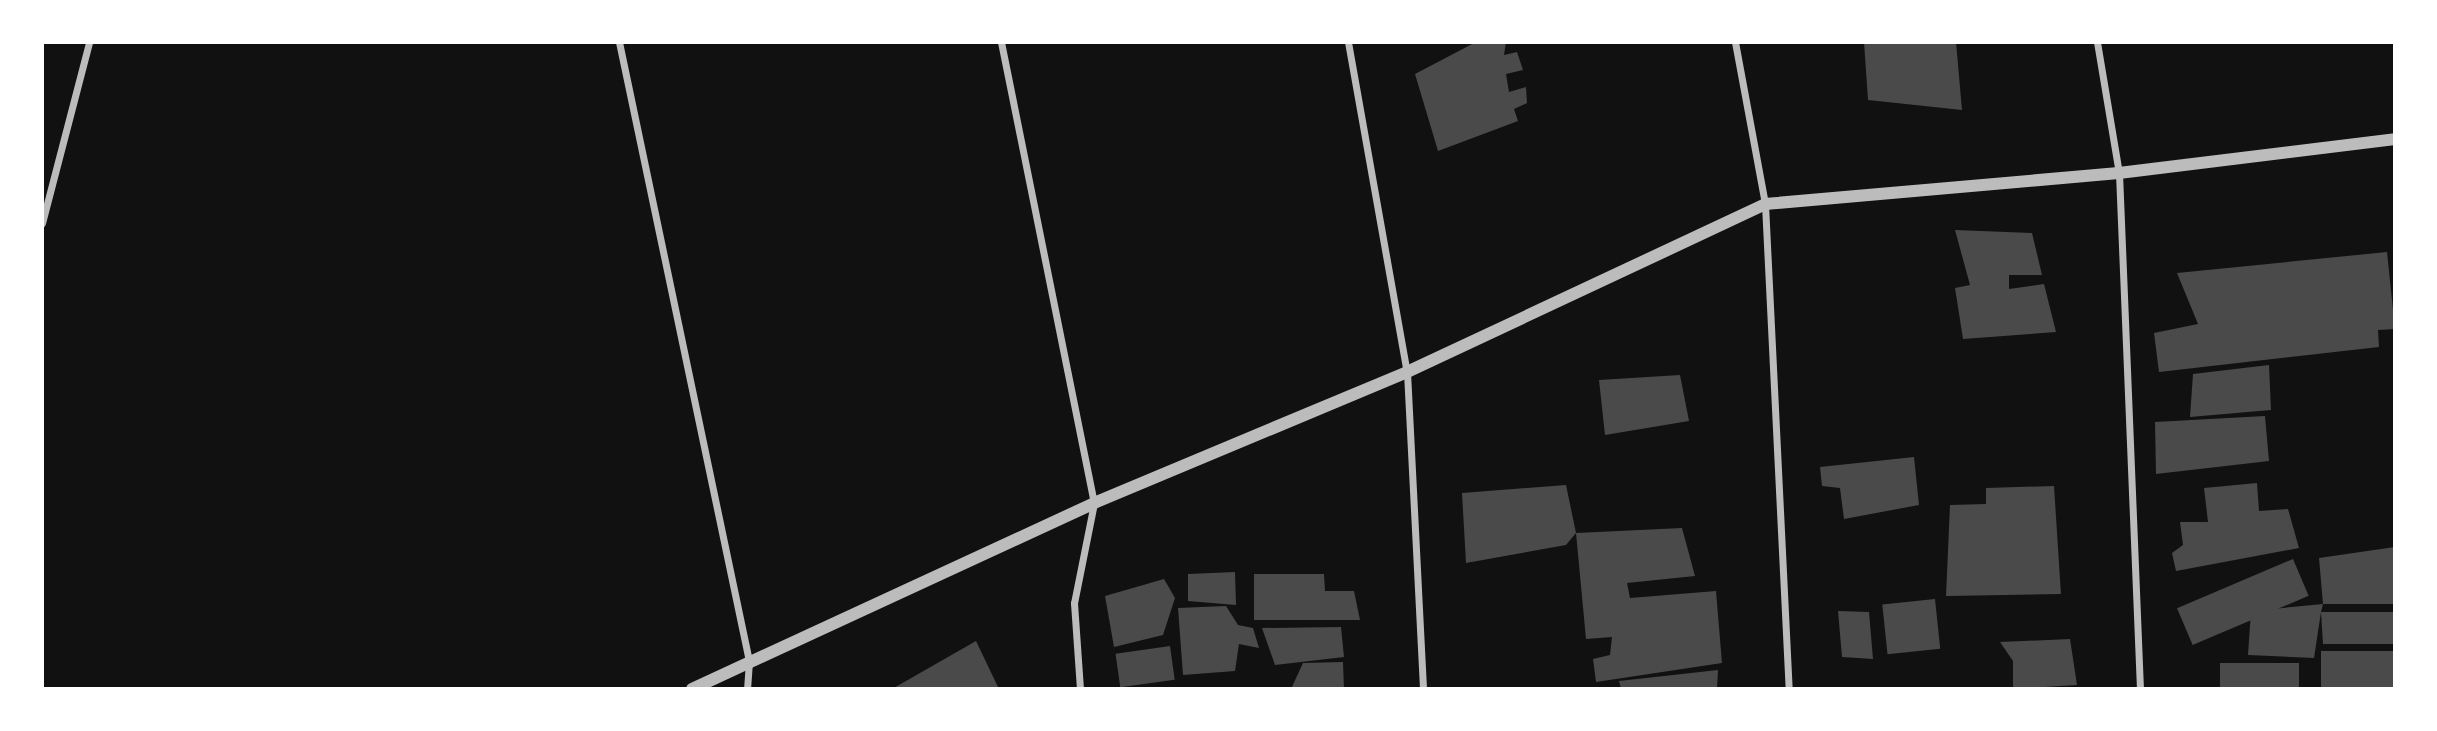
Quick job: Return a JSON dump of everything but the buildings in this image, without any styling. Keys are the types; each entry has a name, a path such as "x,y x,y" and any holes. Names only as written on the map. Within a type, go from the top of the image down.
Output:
{"street":[{"path":"42,223 89,42"},
{"path":"619,42 749,661 747,689"},
{"path":"1000,42 1094,503 1074,603 1080,689"},
{"path":"1348,42 1406,372 1423,689"},
{"path":"1735,42 1765,204 1789,689"},
{"path":"2097,42 2119,173 2140,689"},
{"path":"692,689 1094,503 1406,372 1765,204 2119,173 2395,139"}]}
